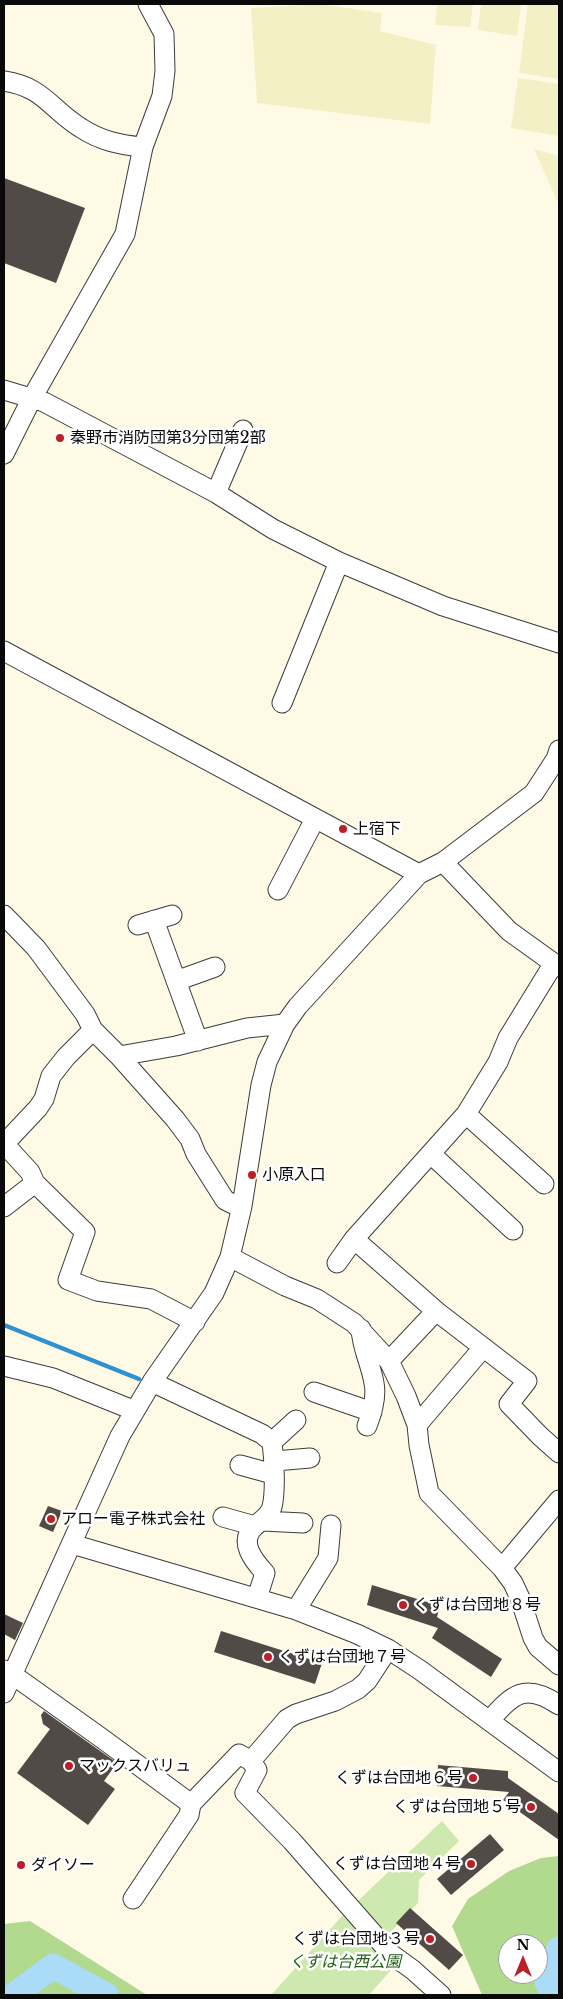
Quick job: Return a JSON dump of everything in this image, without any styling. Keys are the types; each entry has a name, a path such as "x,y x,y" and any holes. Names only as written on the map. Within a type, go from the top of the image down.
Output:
{"street":[{"path":"4,454 32,398 125,234 143,147 162,96 165,71 164,34 148,4"},
{"path":"4,81 24,85 43,96 80,128 102,140 122,145 143,147"},
{"path":"4,390 44,402 216,494 273,528 339,562 444,606 559,642"},
{"path":"216,494 243,430"},
{"path":"282,703 339,562"},
{"path":"4,651 419,874"},
{"path":"4,1694 8,1672 72,1544 120,1436 152,1382 214,1294 230,1257 242,1206 261,1085 267,1062 285,1024 298,1006 419,874 443,862 534,793 556,759 559,750"},
{"path":"278,890 315,819"},
{"path":"337,1263 354,1239 466,1114 498,1062 508,1038 557,965 509,931 443,862"},
{"path":"4,915 36,948 85,1014 93,1030 119,1056 180,1126 190,1139 196,1154 225,1200 242,1206"},
{"path":"155,920 198,1041"},
{"path":"176,981 215,967"},
{"path":"119,1056 198,1041 247,1028 285,1024"},
{"path":"93,1030 66,1057 51,1076 44,1099 6,1142 8,1148 30,1172 34,1183 85,1232 68,1280 97,1291 151,1299 195,1322"},
{"path":"466,1114 544,1184"},
{"path":"431,1154 513,1230"},
{"path":"4,1207 34,1183"},
{"path":"354,1239 436,1311 526,1381 509,1404 559,1453"},
{"path":"230,1257 285,1286 317,1299 361,1329 389,1360 417,1425 419,1445 429,1493 502,1568 520,1598 533,1638 538,1647 559,1665"},
{"path":"389,1360 436,1311"},
{"path":"326,1391 370,1419 375,1384 362,1343 361,1329"},
{"path":"417,1425 482,1348"},
{"path":"4,1366 53,1378 134,1410"},
{"path":"152,1382 262,1434 272,1442 274,1467 272,1508 248,1539 248,1549 252,1560 264,1573 257,1598"},
{"path":"272,1442 296,1420"},
{"path":"240,1465 274,1467 310,1458"},
{"path":"502,1568 559,1500"},
{"path":"223,1517 259,1524 303,1523"},
{"path":"296,1610 328,1558 331,1525"},
{"path":"72,1544 296,1610 357,1634 388,1649 559,1772"},
{"path":"251,1761 287,1719 296,1714 335,1701 358,1689 368,1681 388,1649"},
{"path":"8,1672 191,1804"},
{"path":"489,1721 513,1696 521,1694 539,1694 559,1705"},
{"path":"133,1899 189,1815 191,1804 239,1754 251,1761 257,1770 245,1793 292,1841 381,1944 441,1995"}],"shaded area":[{"path":"319,4 382,13 380,31 436,45 430,124 257,103 251,8"},
{"path":"437,4 473,4 470,27 435,25"},
{"path":"481,4 521,4 517,36 478,30"},
{"path":"528,4 559,4 559,79 519,73"},
{"path":"518,78 559,84 559,136 511,128"},
{"path":"534,149 559,156 559,205"}],"green space":[{"name":"くずは台西公園","path":"442,1821 459,1841 419,1880 418,1903 375,1949 391,1970 369,1995 271,1995 343,1915"},
{"path":"559,1856 559,1995 482,1995 452,1926 468,1899 509,1871 541,1858"},
{"path":"30,1921 147,1995 4,1995 4,1924"}],"building":[{"path":"4,178 85,208 56,283 4,263"},
{"name":"アロー電子株式会社","path":"48,1506 62,1511 53,1532 39,1526"},
{"path":"372,1585 440,1606 437,1617 502,1659 491,1677 432,1638 438,1628 367,1605"},
{"path":"4,1614 23,1623 15,1640 4,1634"},
{"name":"くずは台団地７号","path":"221,1631 322,1663 315,1684 214,1652"},
{"name":"マックスバリュ","path":"44,1711 117,1763 104,1781 115,1789 88,1825 17,1773 50,1729 43,1724 41,1715"},
{"path":"438,1765 508,1771 508,1778 559,1814 559,1840 503,1800 509,1792 437,1786"},
{"name":"くずは台団地４号","path":"490,1834 504,1850 451,1895 437,1879"},
{"name":"くずは台団地３号","path":"410,1908 463,1955 449,1970 396,1923"}],"waterway":[{"path":"4,1325 139,1379"},
{"path":"553,1995 547,1982 559,1949"},
{"path":"14,1995 53,1966 106,1995"}],"place":[{"name":"秦野市消防団第3分団第2部","path":"60,438"},
{"name":"上宿下","path":"343,829"},
{"name":"小原入口","path":"252,1175"},
{"name":"アロー電子株式会社","path":"51,1519"},
{"name":"くずは台団地８号","path":"403,1605"},
{"name":"くずは台団地７号","path":"268,1657"},
{"name":"マックスバリュ","path":"69,1766"},
{"name":"くずは台団地６号","path":"473,1778"},
{"name":"くずは台団地５号","path":"531,1807"},
{"name":"くずは台団地４号","path":"471,1864"},
{"name":"ダイソー","path":"21,1865"},
{"name":"くずは台団地３号","path":"430,1939"}]}
